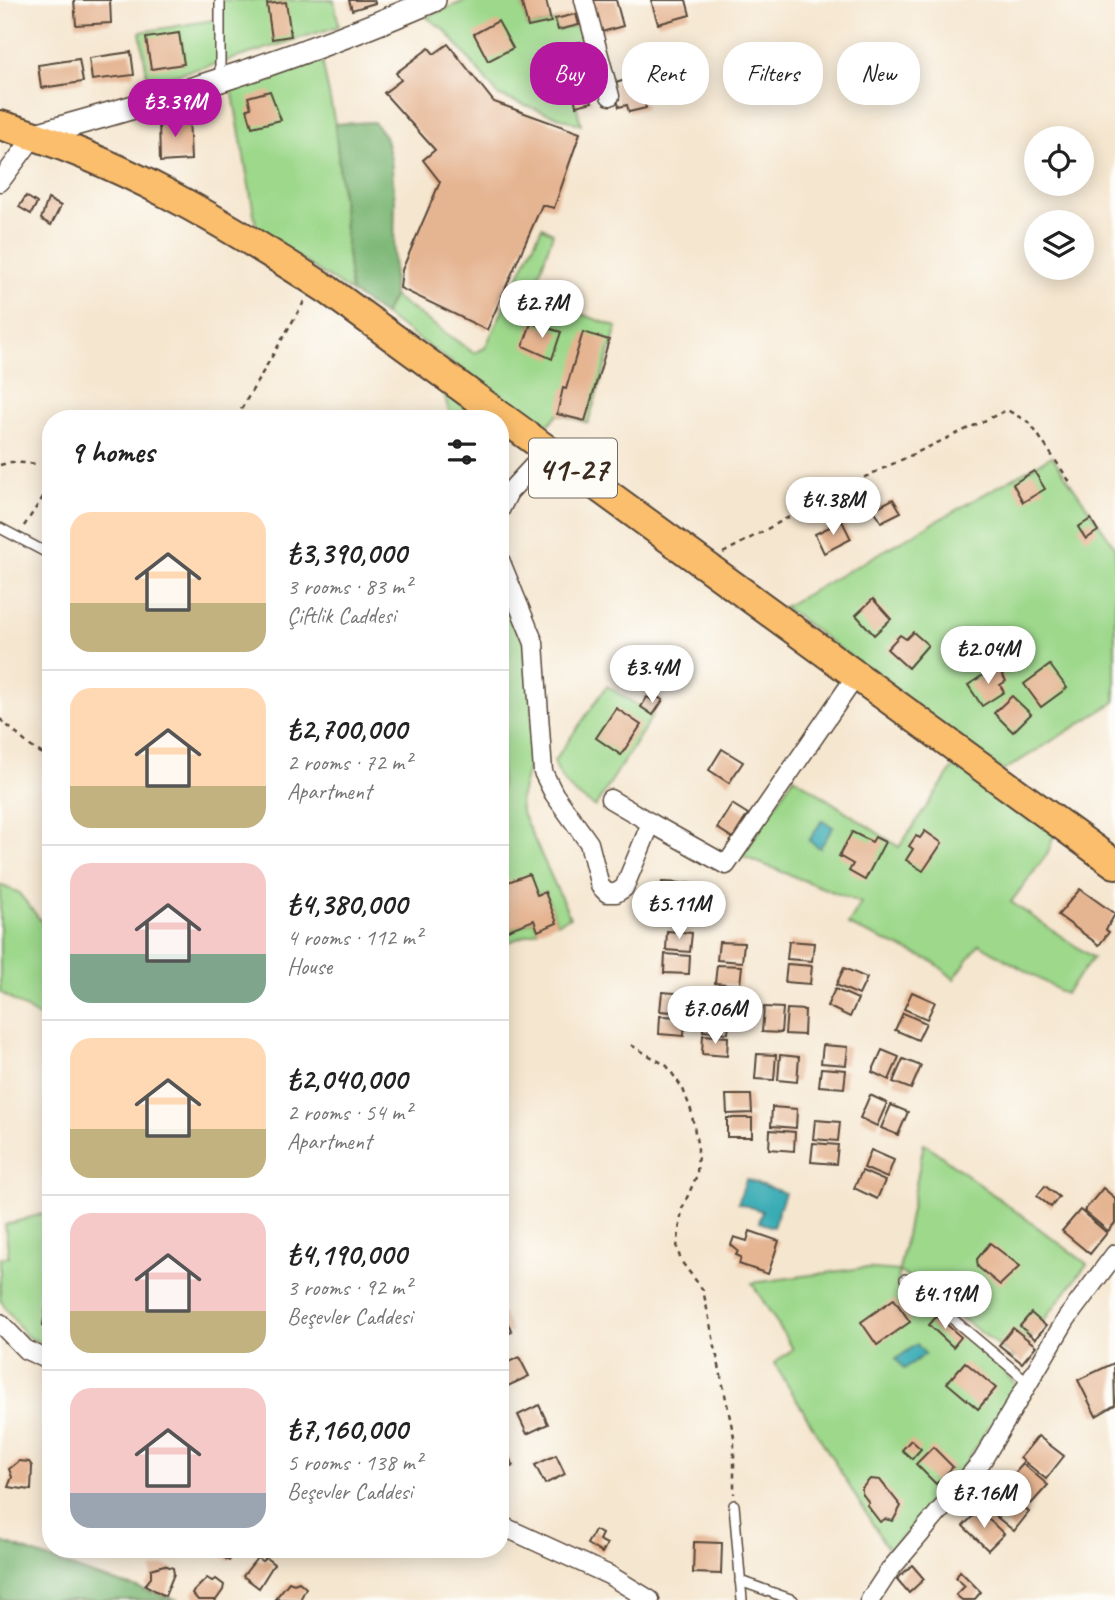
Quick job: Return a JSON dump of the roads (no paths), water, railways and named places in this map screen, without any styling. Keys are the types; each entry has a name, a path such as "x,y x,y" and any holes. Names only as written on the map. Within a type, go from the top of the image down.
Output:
{"main road":[{"name":"41-27","path":"0,125 35,135 146,183 261,246 493,410"},
{"name":"41-27","path":"509,422 1115,864"}],"street":[{"path":"0,182 35,135 318,48 434,0"},
{"path":"584,0 610,96"},
{"path":"509,492 548,450"},
{"path":"509,582 534,643 543,772 554,794 589,843 600,886 607,892 616,893 624,888 651,823"},
{"path":"610,799 726,865 856,676"},
{"path":"870,1600 906,1550 971,1477 1067,1318 1115,1254"},
{"path":"0,1323 26,1350 42,1358"},
{"path":"509,1529 609,1575 650,1600"}],"lane":[{"path":"220,0 220,80"},
{"path":"0,528 42,550"},
{"path":"905,1279 1028,1382"},
{"path":"734,1505 742,1600"},
{"path":"740,1581 793,1600"}],"water":[{"path":"822,820 833,827 820,848 809,841"},
{"path":"746,1179 785,1193 773,1227 759,1222 762,1211 738,1203"},
{"path":"917,1344 925,1354 904,1369 896,1359"}]}
